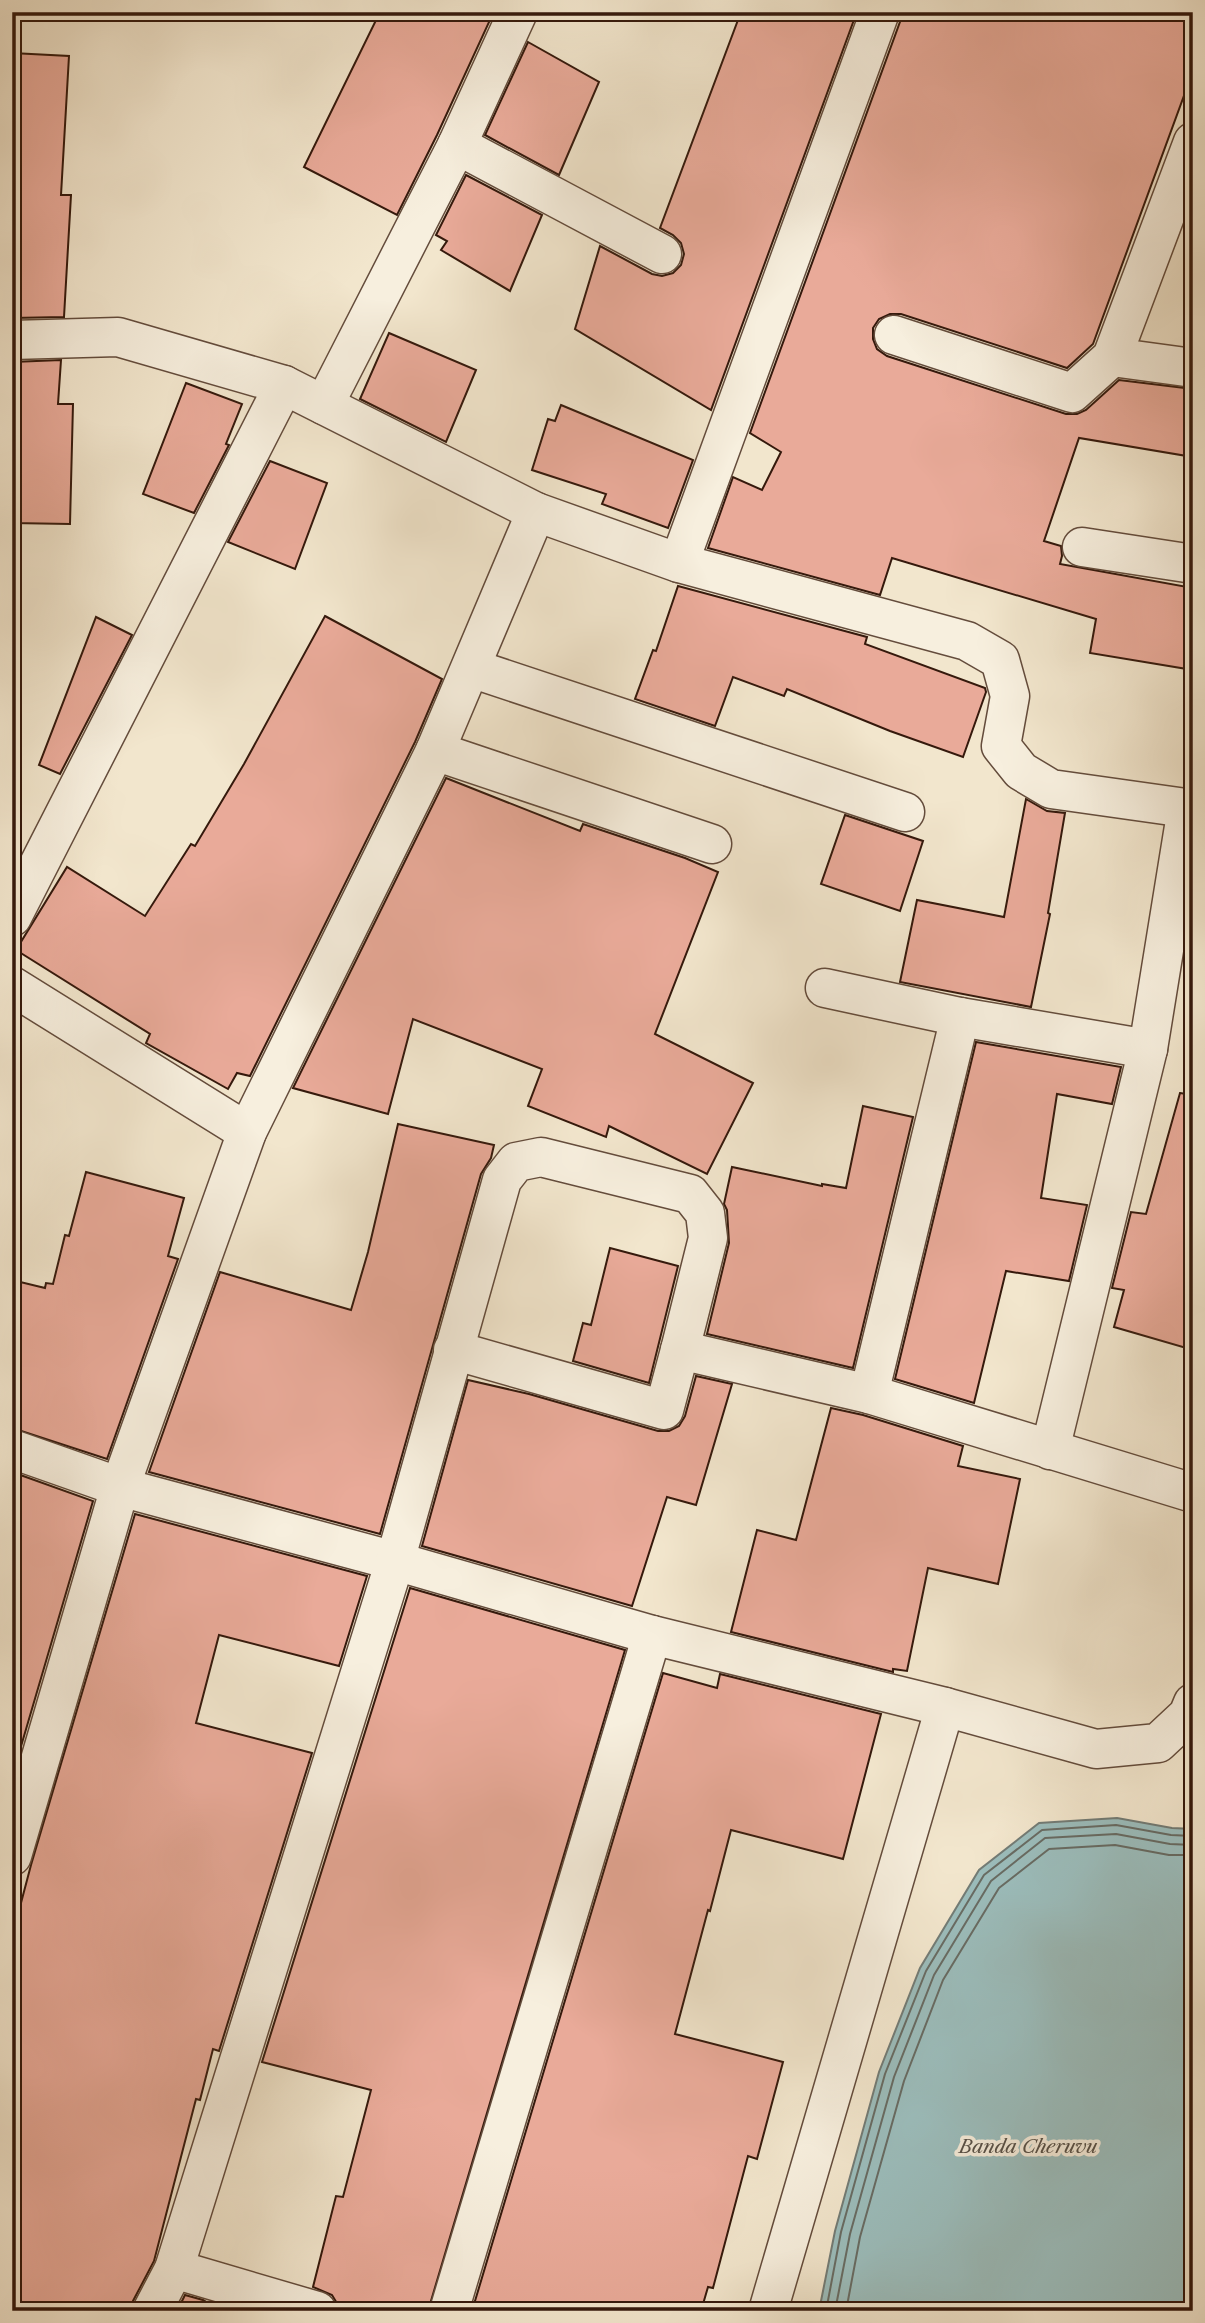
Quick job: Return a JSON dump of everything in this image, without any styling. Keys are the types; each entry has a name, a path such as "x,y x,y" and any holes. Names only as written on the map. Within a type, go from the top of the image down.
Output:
{"street":[{"path":"324,405 457,145 517,12"},
{"path":"679,563 880,12"},
{"path":"894,335 1072,393 1112,358 1193,142"},
{"path":"457,145 662,254"},
{"path":"12,340 118,337 284,385 536,512 679,563 967,640 1000,660 1010,696 1001,746 1020,771 1051,789 1190,808 1148,1049 1050,1450"},
{"path":"1112,358 1193,368"},
{"path":"12,917 284,385"},
{"path":"12,1856 120,1487 247,1132 435,751 536,512"},
{"path":"1082,547 1193,564"},
{"path":"471,668 905,812"},
{"path":"435,751 712,844"},
{"path":"12,986 247,1132"},
{"path":"825,988 960,1017 1148,1049"},
{"path":"869,1394 960,1017"},
{"path":"152,2311 174,2269 395,1561 453,1350 502,1180 516,1163 541,1157 690,1194 705,1213 708,1238 664,1410 453,1350"},
{"path":"680,1350 869,1394 1193,1493"},
{"path":"12,1449 120,1487 395,1561 652,1635 945,1707 1096,1749 1158,1743 1188,1715 1193,1703"},
{"path":"449,2311 652,1635"},
{"path":"768,2311 945,1707"},
{"path":"174,2269 317,2311"}],"water":[{"name":"Banda Cheruvu","path":"1117,1818 1193,1829 1193,2311 819,2311 835,2231 879,2072 920,1968 979,1870 1039,1823"}],"building":[{"path":"380,12 477,12 490,20 397,215 304,167"},
{"path":"741,12 843,12 855,17 711,410 575,329 600,246 652,274 662,276 673,273 681,265 684,254 681,243 660,228"},
{"path":"901,12 1193,12 1193,71 1093,344 1067,368 901,314 890,314 879,319 873,328 873,339 877,349 887,356 1066,414 1077,414 1086,410 1119,380 1193,389 1193,424 1187,456 1079,438 1044,541 1061,546 1060,564 1193,588 1193,670 1090,653 1096,619 892,558 880,595 708,548 733,477 762,490 781,452 750,433 901,19"},
{"path":"528,42 599,82 559,175 485,135"},
{"path":"12,53 69,56 61,195 71,195 64,317 12,318"},
{"path":"466,175 542,215 510,291 441,250 447,241 436,235"},
{"path":"389,333 476,370 446,442 360,399"},
{"path":"61,360 58,404 73,404 70,524 12,523 12,362"},
{"path":"186,383 242,404 226,444 229,445 194,513 143,494"},
{"path":"561,405 693,460 668,528 602,504 606,494 532,470 548,419 555,421"},
{"path":"270,461 327,483 295,569 228,542"},
{"path":"678,586 867,637 865,644 985,688 986,692 963,757 787,689 784,696 733,677 715,726 635,699 653,650 656,651"},
{"path":"325,616 442,679 415,742 250,1076 237,1073 228,1089 146,1043 150,1034 16,950 67,867 145,916 191,844 195,846 244,764"},
{"path":"96,617 132,635 60,774 39,765"},
{"path":"446,778 580,831 583,824 685,858 718,872 655,1034 753,1083 707,1174 609,1126 606,1137 528,1106 542,1069 413,1019 388,1114 293,1088"},
{"path":"1026,799 1047,811 1065,813 1048,913 1050,914 1031,1007 900,982 917,900 1004,917"},
{"path":"845,815 923,841 900,911 821,884"},
{"path":"976,1042 1121,1067 1112,1104 1057,1094 1041,1198 1087,1205 1069,1281 1006,1271 974,1403 895,1379"},
{"path":"1180,1093 1193,1095 1193,1350 1114,1327 1124,1290 1112,1288 1131,1212 1146,1214"},
{"path":"863,1106 913,1117 853,1368 707,1334 729,1243 727,1210 724,1204 732,1167 822,1186 846,1188"},
{"path":"398,1124 494,1145 491,1158 481,1174 380,1534 149,1472 220,1272 351,1310 368,1252"},
{"path":"86,1172 184,1198 168,1256 178,1259 107,1459 12,1428 12,1280 45,1288 46,1283 53,1284 65,1235 69,1236"},
{"path":"610,1248 678,1266 649,1383 573,1361 583,1323 591,1325"},
{"path":"696,1376 732,1384 696,1505 667,1497 632,1606 422,1546 468,1380 529,1394 658,1431 669,1431 679,1426 685,1416"},
{"path":"831,1408 863,1415 963,1446 958,1466 1020,1479 998,1584 928,1568 907,1671 893,1669 893,1672 731,1632 757,1530 796,1540"},
{"path":"12,1472 93,1501 12,1777"},
{"path":"135,1514 367,1576 339,1666 219,1635 196,1723 312,1753 219,2051 213,2049 200,2100 196,2099 154,2261 130,2311 12,2311 12,1937"},
{"path":"410,1588 625,1650 428,2311 338,2311 338,2305 332,2295 313,2287 336,2196 343,2197 371,2090 262,2062"},
{"path":"663,1673 717,1688 720,1674 881,1714 843,1859 731,1830 710,1911 708,1910 675,2034 783,2062 757,2159 748,2156 713,2288 708,2287 701,2311 472,2311"},
{"path":"185,2295 203,2300 221,2311 177,2311"}]}
